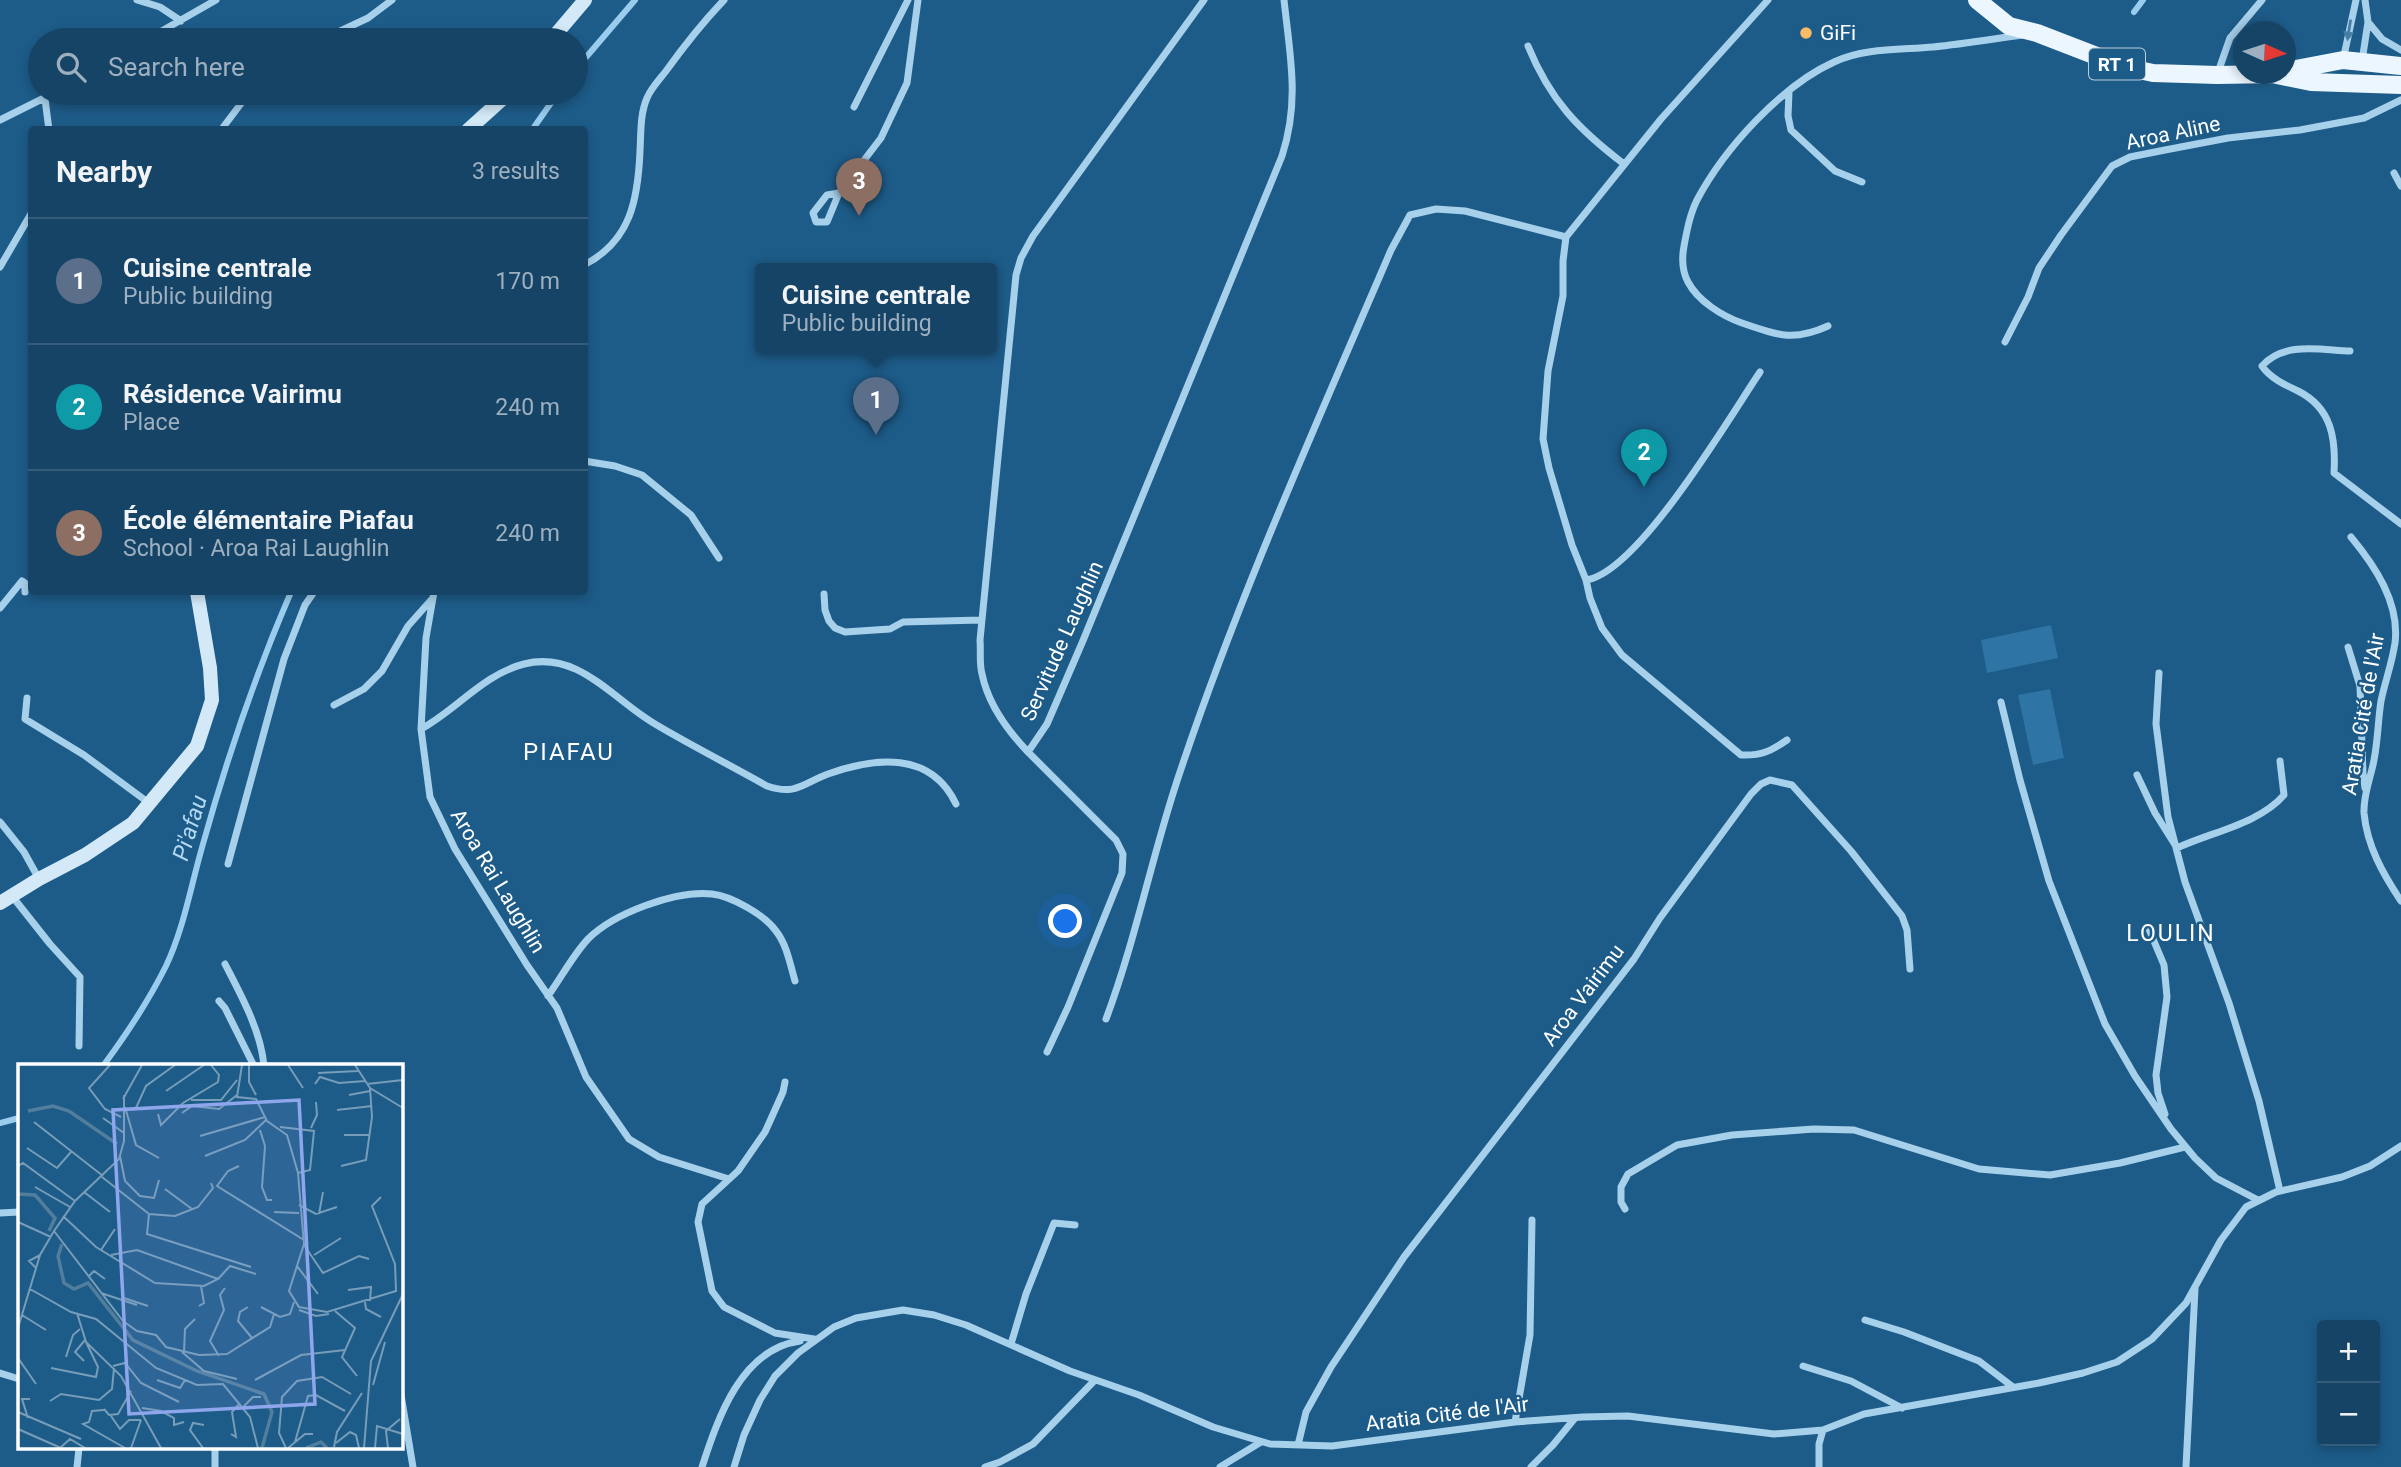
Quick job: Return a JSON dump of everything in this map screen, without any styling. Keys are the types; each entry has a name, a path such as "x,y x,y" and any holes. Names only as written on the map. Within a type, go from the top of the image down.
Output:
{"main road":[{"path":"561,28 585,0"},
{"name":"RT 1","path":"1977,0 2009,26 2037,33 2125,67 2152,73 2233,75"},
{"path":"2296,69 2343,60 2401,66"},
{"path":"2326,82 2362,61"},
{"name":"RT 1","path":"2296,77 2326,82 2401,85"},
{"path":"472,126 496,105"},
{"path":"6,899 85,855 133,823 197,746 212,700 210,668 198,595"}],"street":[{"path":"137,0 160,7 181,21"},
{"path":"168,28 216,0"},
{"path":"347,28 368,18 392,0"},
{"path":"588,263 614,244 626,226 633,204 639,165 641,120 648,96 703,22 724,0"},
{"path":"854,107 908,0"},
{"path":"839,193 827,195 813,213 816,222 827,222 839,193 881,138 907,83 918,0"},
{"name":"Servitude Laughlin","path":"1204,0 1033,236 1021,258 1016,275 981,620 981,674 991,702 1010,733 1028,752 1047,724 1082,643 1282,156 1291,129 1293,83 1284,0"},
{"path":"1768,0 1624,164 1566,237 1563,296 1548,371 1543,439 1559,504 1590,598 1602,628 1622,654 1741,755 1758,756 1772,751 1787,740"},
{"path":"2217,75 2230,38 2262,0"},
{"path":"2343,60 2356,0"},
{"path":"2362,61 2368,22 2365,0"},
{"path":"2368,22 2382,39 2401,50"},
{"path":"1828,326 1806,335 1783,336 1728,318 1700,298 1687,281 1682,259 1686,232 1696,201 1715,172 1763,114 1789,92 1834,62 1862,53 1935,47 2037,33"},
{"path":"1528,46 1548,89 1580,126 1624,164"},
{"path":"1789,92 1788,116 1791,130 1835,171 1862,182"},
{"name":"Aroa Aline","path":"2005,342 2028,297 2039,268 2112,166 2130,157 2153,152 2364,118 2401,100"},
{"path":"0,120 32,105"},
{"path":"46,105 48,126"},
{"path":"224,126 240,105"},
{"path":"2394,173 2401,186"},
{"path":"1106,1019 1177,781 1225,651 1280,510 1391,250 1410,215 1436,209 1465,211 1566,237"},
{"path":"0,267 28,219"},
{"path":"2350,352 2294,349 2278,352 2262,366 2267,373 2305,394 2326,416 2336,442 2334,472 2401,524"},
{"path":"1586,580 1598,579 1608,572 1654,528 1760,372"},
{"path":"588,462 615,466 642,475 691,514 719,558"},
{"name":"Aratia Cité de l'Air","path":"2351,537 2369,558 2382,582 2395,623 2395,643 2381,701 2375,754 2364,810 2367,833 2376,858 2401,901"},
{"path":"0,608 22,581 25,583 24,592"},
{"path":"824,594 829,621 835,628 857,633 890,629 903,622 981,620"},
{"path":"228,864 284,659 305,605 312,595"},
{"name":"Aroa Rai Laughlin","path":"334,705 364,689 382,671 408,626 433,595"},
{"name":"Aroa Rai Laughlin","path":"433,595 426,638 421,729 426,780 435,810 455,849 557,1008 586,1077 629,1139 659,1157 729,1179"},
{"path":"2348,647 2360,687 2366,793"},
{"path":"421,729 441,718 470,693 500,674 524,664 545,662 566,665 587,674 652,723 780,791 810,784 824,775 849,767 872,762 899,762 921,768 939,779 956,804"},
{"path":"2159,673 2156,724 2168,817 2185,882 2229,1003 2259,1101 2280,1191"},
{"path":"27,698 25,719 84,755 150,804"},
{"path":"2001,702 2023,793 2049,881 2101,1014 2135,1076 2185,1147 2216,1178 2258,1200"},
{"path":"1028,752 1116,840 1123,854 1122,873 1047,1052"},
{"path":"2177,848 2262,813 2277,804 2284,795 2280,761"},
{"path":"2137,775 2155,813 2177,848"},
{"name":"Aroa Vairimu","path":"1298,1445 1306,1412 1331,1367 1404,1257 1634,959 1733,817 1761,784 1779,780 1792,785 1872,877 1902,916 1907,930 1910,969"},
{"path":"0,822 24,852 40,879"},
{"path":"548,996 588,939 614,919 657,902 689,894 715,894 759,915 775,929 785,944 795,981"},
{"path":"6,899 80,977 79,1046"},
{"path":"2148,927 2164,965 2167,997 2156,1074 2158,1093 2171,1129"},
{"path":"225,964 263,1051 264,1064"},
{"path":"219,1001 253,1064"},
{"path":"785,1082 765,1132 749,1157 702,1204 698,1222 712,1291 724,1307 748,1321 786,1336 815,1339"},
{"path":"1625,1209 1621,1202 1621,1187 1628,1174 1677,1145 1732,1135 1814,1129 1854,1130 1979,1169 2050,1175 2120,1163 2185,1147"},
{"name":"Aratia Cité de l'Air","path":"734,1467 749,1423 775,1376 815,1339 856,1318 903,1310 934,1315 1011,1343 1070,1371 1139,1395 1213,1427 1261,1442 1332,1446 1515,1422 1629,1416 1774,1434 1824,1430 1864,1414 2083,1373 2117,1362 2152,1339 2169,1322 2195,1288 2234,1222 2246,1207 2280,1191 2343,1177 2370,1166 2401,1146"},
{"path":"0,1213 18,1212"},
{"path":"1515,1422 1530,1335 1532,1220"},
{"path":"1011,1343 1026,1294 1055,1223 1075,1225"},
{"path":"2186,1467 2195,1288"},
{"path":"1865,1320 1979,1361 2013,1387"},
{"name":"Aratia Cité de l'Air","path":"702,1467 731,1394 759,1359 784,1343 815,1339"},
{"path":"1803,1366 1851,1381 1903,1408"},
{"path":"0,1373 18,1378"},
{"path":"985,1467 1034,1444 1095,1380"},
{"path":"402,1401 414,1467"},
{"path":"1531,1467 1553,1446 1575,1418"},
{"path":"1819,1467 1819,1444 1824,1430"},
{"path":"1220,1467 1261,1442"}],"shaded area":[{"path":"2051,625 2058,658 1987,673 1981,640"},
{"path":"2050,689 2064,758 2033,765 2018,695"}],"waterway":[{"name":"Pi'afau","path":"588,55 635,0"},
{"path":"2134,12 2143,0"},
{"name":"Pi'afau","path":"535,126 550,105"},
{"name":"Pi'afau","path":"104,1064 144,1005 172,952 232,748 290,595"},
{"name":"Pi'afau","path":"0,1123 18,1118"}],"place":[{"name":"GiFi","path":"1806,33"},
{"name":"École élémentaire Piafau","path":"859,216"},
{"name":"Cuisine centrale","path":"876,435"},
{"name":"Résidence Vairimu","path":"1644,487"}],"district":[{"name":"PIAFAU","path":"569,752"},
{"name":"LOULIN","path":"2171,933"}]}
